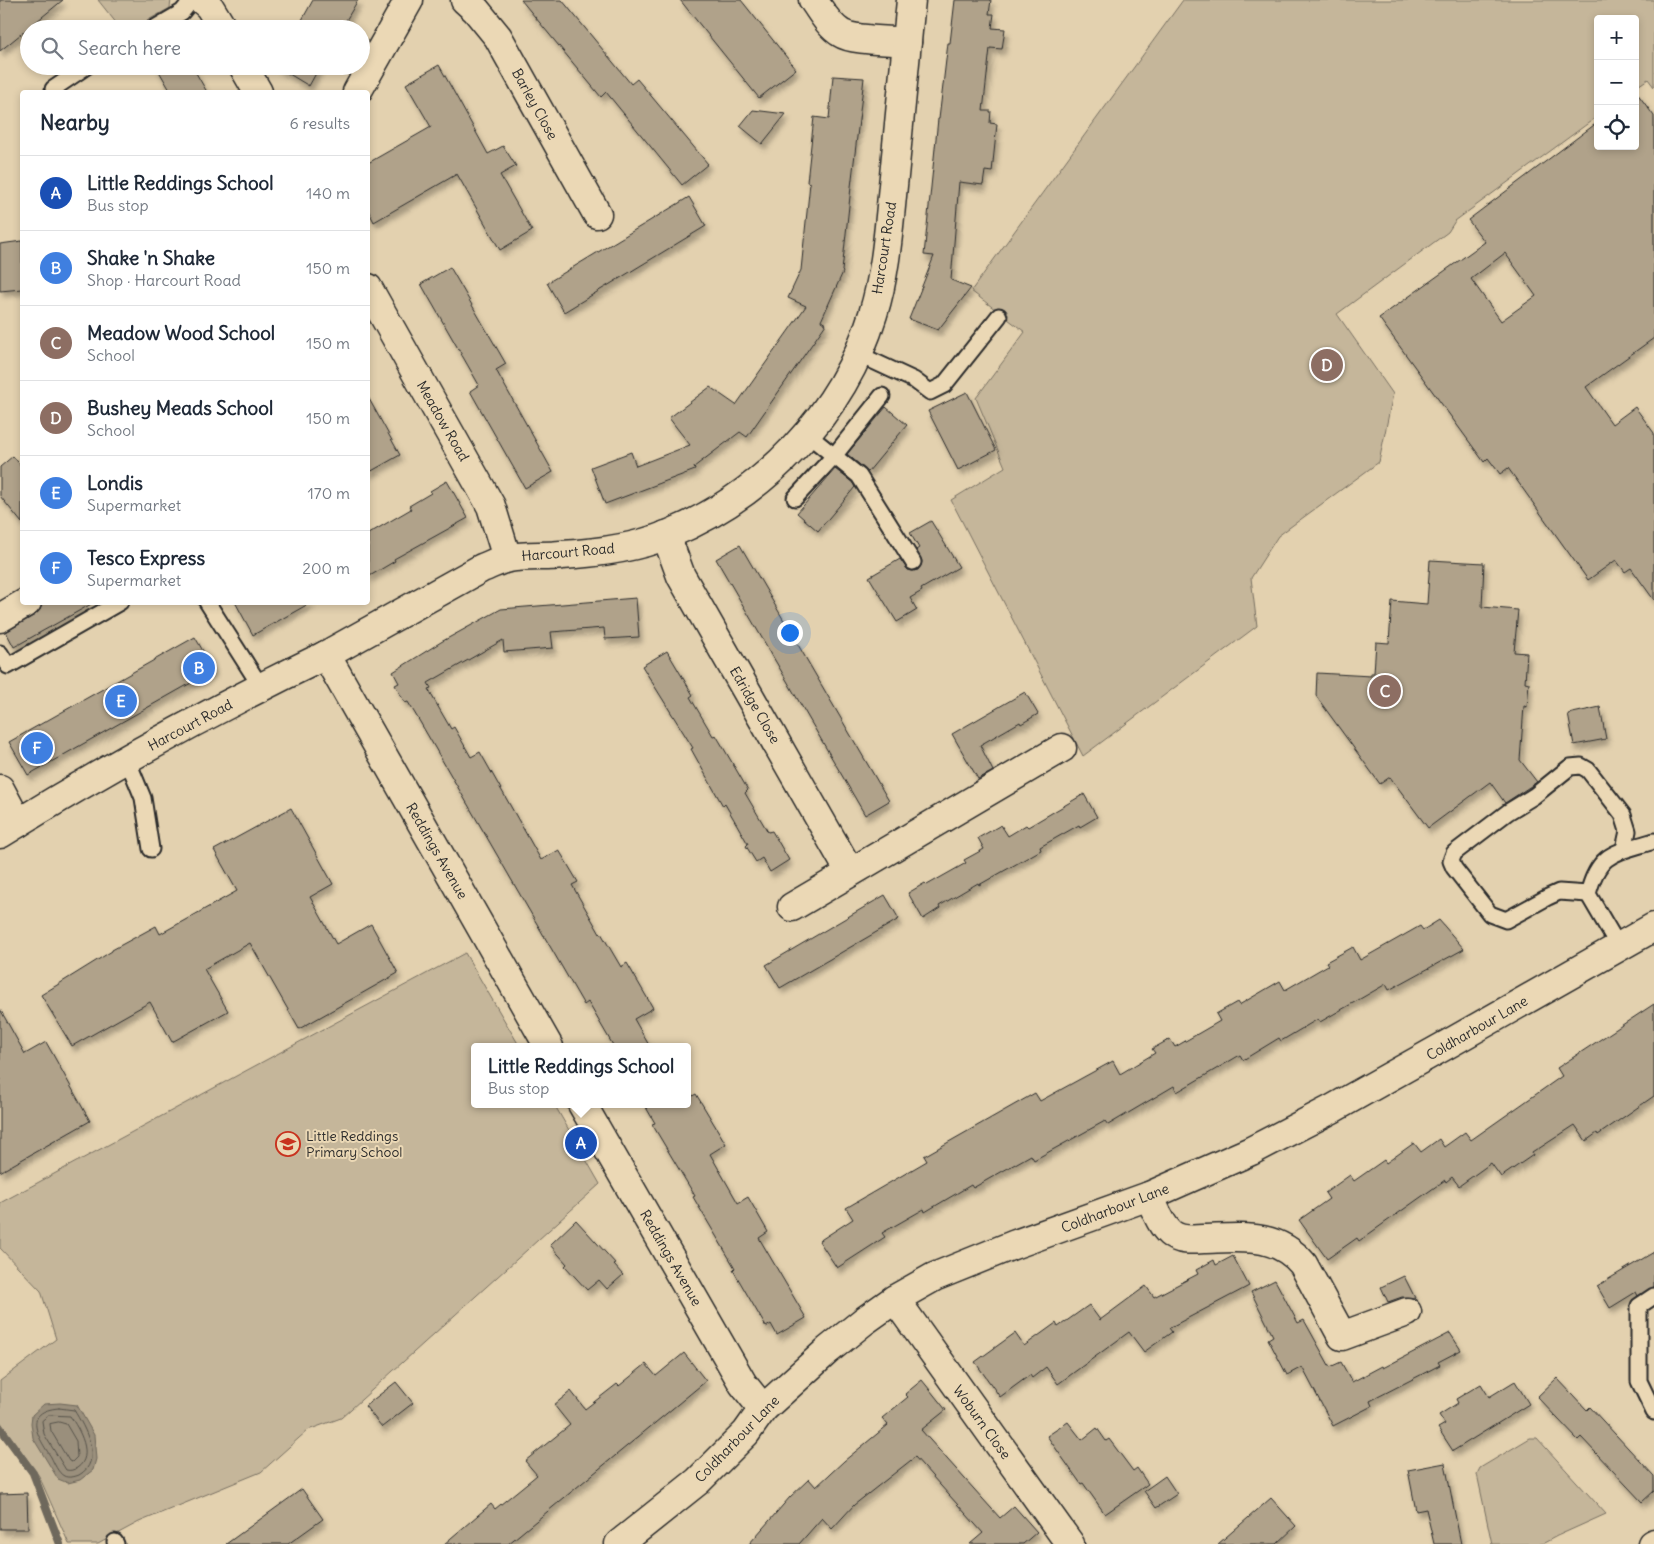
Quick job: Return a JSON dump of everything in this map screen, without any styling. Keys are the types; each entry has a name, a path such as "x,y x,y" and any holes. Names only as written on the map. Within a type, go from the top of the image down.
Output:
{"street":[{"path":"202,0 209,6 218,20"},
{"path":"370,69 409,0"},
{"name":"Barley Close","path":"465,0 476,10 498,37 597,214"},
{"path":"813,0 842,34 854,38 907,42"},
{"name":"Harcourt Road","path":"9,829 127,759 261,687 326,655 482,568 508,558 584,554 625,547 666,535 738,497 768,474 807,434 830,404 858,354 873,314 884,268 911,0"},
{"path":"249,75 257,90"},
{"path":"358,90 367,75"},
{"name":"Meadow Road","path":"370,292 491,506 508,558"},
{"name":"Edridge Close","path":"666,535 682,576 850,872"},
{"path":"0,618 22,605"},
{"name":"Reddings Avenue","path":"326,655 547,1043"},
{"path":"792,907 1062,748"},
{"path":"0,789 9,829"},
{"name":"Coldharbour Lane","path":"619,1544 698,1481 746,1433 763,1409 828,1350 864,1320 895,1299 934,1276 1013,1245 1149,1196 1251,1151 1332,1109 1654,927"},
{"name":"Reddings Avenue","path":"584,1108 743,1384 763,1409"},
{"path":"1149,1196 1163,1225 1170,1234 1182,1239 1246,1238 1269,1241 1282,1246 1294,1254 1303,1264 1342,1336 1407,1312"},
{"name":"Woburn Close","path":"895,1299 1070,1544"}],"lane":[{"path":"168,20 182,12 192,0"},
{"path":"54,90 74,75"},
{"path":"858,354 914,380 930,392 944,385 999,316"},
{"path":"795,498 834,456 882,396"},
{"path":"807,434 859,476 913,562"},
{"path":"0,653 8,666 115,605"},
{"path":"209,605 261,687"},
{"path":"127,759 143,798 151,849"},
{"path":"1588,894 1559,892 1506,920 1490,914 1450,861 1454,853 1500,818 1534,796 1570,767 1575,766 1581,766 1588,770 1623,816 1628,832 1624,849"},
{"path":"1619,947 1588,894 1592,878 1607,857 1624,849 1654,841"},
{"path":"1654,1296 1638,1306 1639,1380 1654,1412"}],"shaded area":[{"path":"98,0 171,0 170,8 148,20 114,20"},
{"path":"1183,0 1654,0 1654,87 1648,79 1639,85 1639,15 1594,15 1594,119 1455,221 1448,232 1337,314 1393,394 1379,462 1278,536 1251,578 1257,626 1083,756 951,500 1005,467 976,398 1025,332 971,291"},
{"path":"465,953 518,1043 471,1043 471,1108 556,1108 600,1184 341,1418 308,1430 261,1472 139,1522 98,1544 69,1544 39,1476 0,1421 0,1381 56,1339 41,1291 0,1248 0,1203"},
{"path":"1530,1438 1537,1438 1606,1514 1542,1544 1492,1544 1477,1474 1480,1468"}],"water":[{"path":"44,1404 77,1405 94,1435 96,1459 93,1470 80,1480 68,1483 58,1479 33,1438 31,1423 32,1415"}],"building":[{"path":"0,0 63,0 38,20 20,20 20,35 0,51"},
{"path":"313,0 358,0 346,20 302,20"},
{"path":"521,0 562,0 631,84 637,79 708,164 682,185 606,92 601,97"},
{"path":"680,0 741,0 796,69 759,98"},
{"path":"955,0 991,0 989,14 994,14 992,28 1005,29 1002,49 990,48 983,111 991,111 990,123 997,124 992,172 985,171 983,185 959,182 951,280 971,288 938,330 909,319 934,256 924,255 938,119"},
{"path":"439,65 488,154 503,146 516,166 500,175 532,231 500,250 457,174 374,222 370,214 370,162 431,127 406,84"},
{"path":"161,75 197,75 206,90 170,90"},
{"path":"291,75 315,75 309,86"},
{"path":"833,76 864,78 843,272 821,321 826,324 747,437 740,432 694,467 695,470 605,504 591,467 631,452 636,466 690,445 669,418 710,387 736,405 806,306 788,298 801,270 810,183 807,182 814,117 829,119"},
{"path":"1639,96 1654,116 1654,338 1586,387 1612,424 1635,407 1654,433 1654,600 1631,568 1625,572 1616,560 1588,580 1508,468 1500,474 1488,458 1484,462 1379,318 1485,242 1468,220 1594,125 1594,150 1639,150","holes":["1505,253 1536,296 1501,321 1471,279"]},
{"path":"753,110 786,114 762,144 740,126"},
{"path":"689,197 706,226 564,312 547,283"},
{"path":"20,241 20,289 0,291 0,244"},
{"path":"450,267 506,364 496,370 553,472 525,488 470,391 479,385 421,284"},
{"path":"967,392 996,450 958,470 928,411"},
{"path":"370,401 400,455 370,472"},
{"path":"886,407 907,425 868,472 847,454"},
{"path":"13,456 20,465 20,521 0,496 0,467"},
{"path":"835,469 852,482 855,487 818,531 797,513"},
{"path":"447,481 468,518 394,559 395,561 370,576 370,533 411,509 409,506 431,493 430,491"},
{"path":"931,521 959,567 921,589 922,591 910,598 917,610 897,622 869,577 900,559 908,570 918,570 922,561 916,550 919,548 910,533"},
{"path":"740,545 889,801 865,815 716,559"},
{"path":"1430,560 1484,563 1482,607 1518,610 1514,652 1527,653 1525,682 1529,683 1527,707 1524,706 1520,760 1537,782 1505,803 1490,782 1428,828 1390,777 1380,784 1316,696 1317,673 1371,676 1371,673 1374,673 1376,642 1389,643 1392,601 1427,604"},
{"path":"636,598 639,637 605,639 604,628 551,632 553,648 504,652 503,640 428,683 431,688 428,689 451,729 454,727 471,757 480,752 541,860 559,850 578,882 572,885 600,934 621,967 627,963 653,1008 634,1019 648,1043 612,1043 588,1002 584,1005 420,722 408,702 405,703 395,685 399,683 393,672 441,642 501,609"},
{"path":"42,605 90,605 14,647 6,632 40,610"},
{"path":"237,605 307,605 253,635"},
{"path":"195,637 214,670 28,775 9,742"},
{"path":"667,651 693,695 690,697 713,736 716,735 748,790 745,793 768,832 772,831 789,860 770,872 762,858 756,862 746,846 748,844 725,804 723,806 691,749 693,748 642,666"},
{"path":"1025,692 1038,714 980,745 993,771 978,779 952,734"},
{"path":"1600,707 1606,739 1574,745 1568,714"},
{"path":"1084,794 1097,817 1040,847 1041,850 979,885 978,883 939,906 940,908 923,919 908,893 925,883 927,885 966,863 964,860 984,849 978,838 1001,825 1008,836 1026,825 1028,827"},
{"path":"291,808 333,884 310,897 336,944 371,924 398,973 299,1029 250,943 204,969 228,1011 172,1042 150,1002 72,1046 41,995 112,950 156,926 160,934 237,891 214,850"},
{"path":"885,895 899,919 780,988 766,965"},
{"path":"1439,920 1464,949 1389,990 1386,984 1320,1022 1318,1019 1281,1041 1279,1038 1243,1060 1240,1055 1177,1092 1174,1086 1108,1125 1105,1121 1034,1160 1031,1155 973,1188 971,1185 925,1212 924,1209 882,1233 885,1237 837,1268 819,1241 853,1219 846,1208 927,1161 924,1156 1035,1093 1040,1101 1113,1061 1120,1074 1155,1053 1152,1049 1170,1039 1175,1047 1220,1021 1216,1014 1237,1002 1239,1005 1280,981 1285,990 1328,965 1326,962 1353,947 1360,960 1420,926 1423,930"},
{"path":"1654,1004 1654,1096 1598,1135 1597,1133 1586,1141 1575,1125 1532,1153 1533,1155 1501,1177 1491,1163 1459,1186 1452,1177 1446,1182 1445,1180 1359,1241 1357,1238 1327,1259 1299,1220 1329,1199 1325,1193 1350,1175 1354,1181 1384,1160 1386,1163 1414,1143 1421,1152 1439,1139 1444,1147 1465,1132 1471,1140 1562,1076 1557,1068"},
{"path":"0,1009 25,1054 46,1042 90,1121 0,1172"},
{"path":"696,1094 726,1144 710,1154 738,1203 748,1197 768,1232 759,1238 806,1318 777,1335 771,1324 766,1327 733,1270 735,1268 652,1124 655,1123 646,1108 691,1108 691,1097"},
{"path":"576,1220 616,1264 614,1265 623,1275 607,1289 599,1280 587,1290 565,1266 567,1264 550,1245"},
{"path":"1654,1252 1654,1287 1638,1296 1636,1292 1610,1308 1597,1286"},
{"path":"1233,1256 1249,1286 1169,1328 1172,1332 1144,1352 1129,1332 1058,1384 1046,1367 1032,1378 1030,1375 1000,1397 975,1362 1015,1333 1024,1346 1056,1323 1058,1327 1089,1305 1100,1320 1146,1286 1154,1297 1198,1274 1196,1270 1214,1260 1216,1265"},
{"path":"1404,1276 1415,1298 1402,1297 1388,1302 1381,1287"},
{"path":"1275,1280 1298,1323 1304,1320 1330,1367 1341,1362 1352,1382 1450,1333 1461,1350 1438,1362 1440,1365 1370,1401 1372,1406 1333,1426 1302,1367 1287,1375 1268,1339 1273,1336 1251,1292"},
{"path":"684,1353 706,1381 508,1544 444,1544 491,1504 495,1509 537,1475 525,1461 570,1425 554,1405 571,1391 585,1409 617,1384 619,1386 646,1364 656,1376"},
{"path":"1557,1378 1587,1410 1590,1407 1654,1476 1654,1491 1642,1502 1581,1437 1578,1440 1537,1397"},
{"path":"922,1380 946,1410 921,1430 1000,1518 1014,1506 1037,1532 1023,1544 970,1544 983,1533 915,1457 854,1505 832,1529 822,1518 799,1544 749,1544 790,1497 809,1479 816,1487 888,1425 882,1418 908,1397 905,1394"},
{"path":"1515,1381 1529,1404 1453,1451 1438,1428 1445,1424 1439,1415 1458,1403 1456,1399 1481,1384 1489,1397"},
{"path":"396,1382 413,1403 382,1427 365,1406"},
{"path":"1068,1422 1082,1440 1097,1428 1106,1441 1109,1439 1133,1471 1137,1468 1148,1484 1105,1514 1047,1436"},
{"path":"1445,1463 1461,1544 1434,1544 1426,1509 1416,1511 1408,1470"},
{"path":"1165,1476 1177,1494 1156,1508 1144,1491"},
{"path":"302,1489 323,1519 288,1544 226,1544"},
{"path":"27,1493 28,1529 0,1529 0,1494"},
{"path":"1271,1498 1296,1526 1277,1544 1218,1544"}],"waterway":[{"path":"0,1428 33,1473 60,1544"}],"place":[{"name":"Bushey Meads School","path":"1327,365"},
{"name":"Shake 'n Shake","path":"199,668"},
{"name":"Meadow Wood School","path":"1385,691"},
{"name":"Londis","path":"121,701"},
{"name":"Tesco Express","path":"37,748"},
{"name":"Little Reddings School","path":"581,1143"},
{"name":"Little Reddings Primary School","path":"288,1144"}]}
